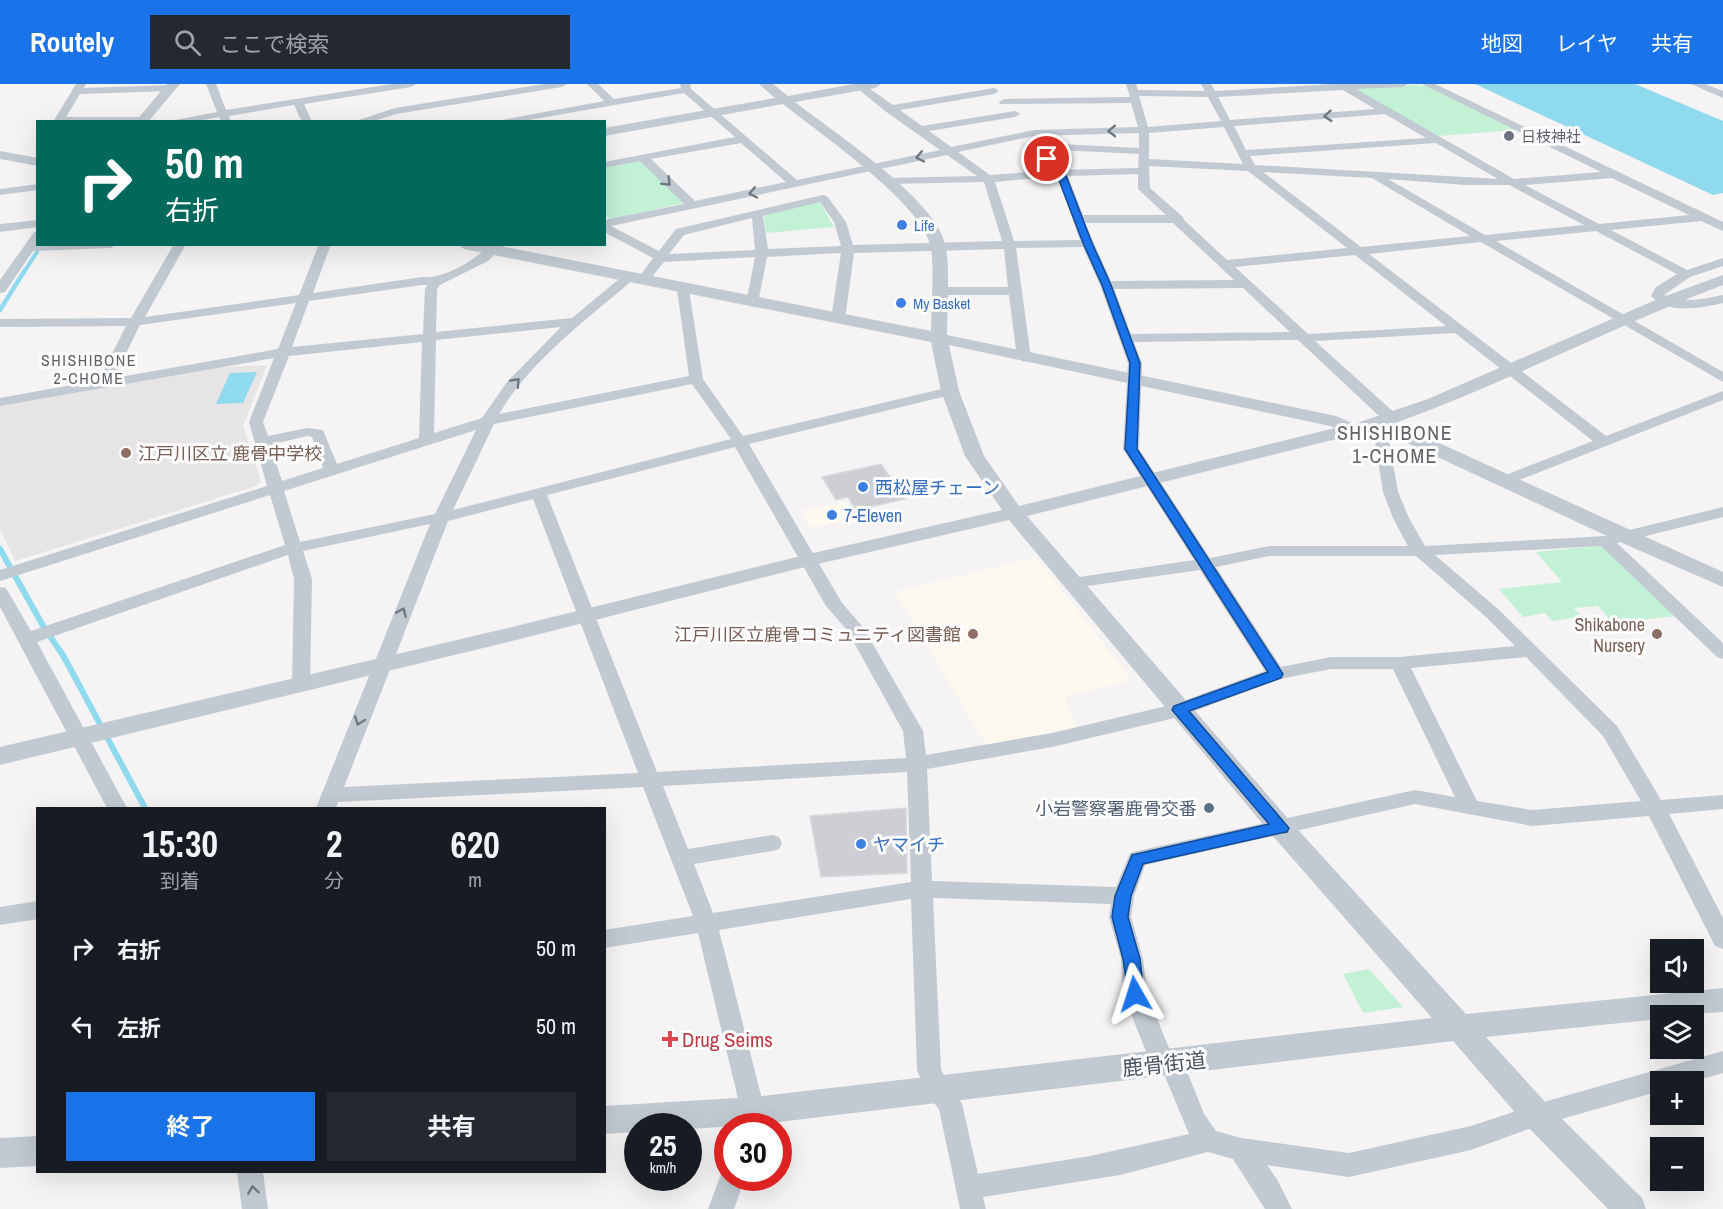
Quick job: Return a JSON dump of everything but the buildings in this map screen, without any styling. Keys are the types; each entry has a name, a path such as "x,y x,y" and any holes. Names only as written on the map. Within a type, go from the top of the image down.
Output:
{"street":[{"path":"211,84 224,117"},
{"path":"346,84 411,120"},
{"path":"192,120 224,117 298,102 411,84"},
{"path":"365,120 395,111 562,84"},
{"path":"592,84 611,102"},
{"path":"765,84 888,181 923,215 938,246 939,339 950,391 975,456 1014,513 1281,828 1537,1115 1630,1209"},
{"path":"606,132 859,85 875,84"},
{"path":"1004,102 1210,89 1403,84"},
{"path":"1427,84 1723,227"},
{"path":"1696,84 1723,95"},
{"path":"859,85 988,179 1009,244 1024,358"},
{"path":"59,120 79,88 172,86"},
{"path":"143,120 172,86"},
{"path":"1342,86 1510,180 1686,274"},
{"path":"508,120 685,87 795,184"},
{"path":"889,109 990,88 1031,133 1050,162 1080,219 1087,243 1106,285 1135,363 1136,381 1131,449 1276,674"},
{"path":"1210,89 1251,168 1604,442"},
{"path":"1134,93 1144,130 1144,189 1179,219 1245,284 1383,412 1386,421 1383,435 1389,484 1420,551 1492,613 1610,731 1656,809 1723,940"},
{"path":"298,102 306,120"},
{"path":"565,110 574,120"},
{"path":"606,225 1031,133 1144,130 1386,111"},
{"path":"919,130 1015,114"},
{"path":"609,164 743,139"},
{"path":"1243,153 1438,140"},
{"path":"0,155 34,159"},
{"path":"643,158 692,205"},
{"path":"888,181 988,179 1050,162 1144,161 1440,180 1510,180 1614,174"},
{"path":"1050,162 1144,161"},
{"path":"1373,174 1723,378"},
{"path":"0,192 36,187"},
{"path":"838,319 848,249 840,222 823,198 680,232 662,258 576,322 512,385 488,421 442,517 379,666 329,802 651,779 917,764 1052,740 1179,710 1276,674 1331,663 1399,663 1529,651"},
{"path":"752,303 762,253 757,214"},
{"path":"1226,264 1703,217"},
{"path":"1080,219 1179,219"},
{"path":"0,228 36,223"},
{"path":"606,226 662,258 848,249 1087,243"},
{"path":"0,289 4,276 36,237"},
{"path":"27,248 69,246"},
{"path":"104,384 135,322 179,246"},
{"path":"301,684 303,579 256,422 324,246"},
{"path":"0,324 135,322 422,282 436,282 484,258 496,247 683,290 939,339 1336,422 1352,430"},
{"path":"1723,262 1686,274 1661,290 1657,296 1684,306 1723,298"},
{"path":"0,756 588,616 809,560 1014,513 1386,421 1666,301 1723,280"},
{"path":"426,439 431,289 436,282"},
{"path":"1106,285 1245,284"},
{"path":"683,290 696,379 740,442 835,606 854,627 913,731 917,764 920,889 929,1070 937,1088 950,1104 971,1198 1180,1149 1208,1140 1240,1150 1349,1165 1471,1138 1537,1115 1723,1062"},
{"path":"939,291 1015,291"},
{"path":"0,402 283,352 576,322"},
{"path":"1126,338 1304,337 1458,328"},
{"path":"0,576 488,421 696,379"},
{"path":"27,639 293,548 442,517 916,397 950,391"},
{"path":"1504,481 1723,395"},
{"path":"1386,421 1504,481 1723,579"},
{"path":"263,442 307,432 318,433 331,469"},
{"path":"538,492 706,922 750,1113"},
{"path":"1073,583 1205,564 1269,551 1420,551 1605,541 1627,538 1723,512"},
{"path":"1605,541 1723,653"},
{"path":"0,592 116,807"},
{"path":"1399,663 1470,806"},
{"path":"1208,1140 1194,1120 1135,994 1132,959 1120,917 1123,896 1137,859 1415,797 1532,818 1723,802"},
{"path":"682,858 772,843"},
{"path":"606,939 920,889 1123,896"},
{"path":"0,916 36,910"},
{"name":"鹿骨街道","path":"787,1113 937,1088 1168,1064 1533,1019 1723,1000"},
{"name":"鹿骨街道","path":"606,1120 714,1119"},
{"path":"1240,1150 1269,1191 1278,1209"},
{"path":"0,1153 36,1151"},
{"path":"250,1173 255,1209"},
{"path":"721,1209 727,1191"}],"shaded area":[{"name":"江戸川区立 鹿骨中学校","path":"267,365 243,426 261,481 256,486 15,561 0,529 0,406 222,367"},
{"path":"845,502 854,517 845,518 846,521 811,528 801,511"},
{"path":"1036,557 1132,681 1065,696 1076,728 986,745 895,592"}],"green space":[{"path":"1426,86 1516,130 1439,136 1355,91 1357,88"},
{"path":"640,161 685,203 611,219 606,216 606,168"},
{"path":"819,201 834,227 766,233 764,216"},
{"path":"1600,546 1608,550 1676,616 1613,623 1598,606 1574,608 1582,617 1552,621 1545,613 1523,617 1499,589 1562,582 1536,552"},
{"path":"1369,969 1403,1007 1363,1013 1343,974"}],"water":[{"path":"1475,84 1635,84 1723,121 1723,193 1713,195"},
{"path":"257,372 243,403 216,404 230,373"}],"waterway":[{"path":"24,272 37,252"},
{"path":"0,310 25,270"},
{"path":"0,549 42,624 64,657 144,807"}],"place":[{"name":"日枝神社","path":"1509,136"},
{"name":"Life","path":"902,225"},
{"name":"My Basket","path":"901,303"},
{"name":"江戸川区立 鹿骨中学校","path":"126,453"},
{"name":"西松屋チェーン","path":"863,487"},
{"name":"7-Eleven","path":"832,515"},
{"name":"江戸川区立鹿骨コミュニティ図書館","path":"973,634"},
{"name":"Shikabone Nursery","path":"1657,634"},
{"name":"小岩警察署鹿骨交番","path":"1209,808"},
{"name":"ヤマイチ","path":"861,844"},
{"name":"Drug Seims","path":"670,1039"}],"district":[{"name":"SHISHIBONE 2-CHOME","path":"89,369"},
{"name":"SHISHIBONE 1-CHOME","path":"1395,444"}],"route":[{"path":"1047,159 1056,173 1061,173 1135,363 1136,381 1131,449 1276,674 1179,710 1281,828 1137,859 1123,896 1120,917 1132,959 1135,994"}]}
